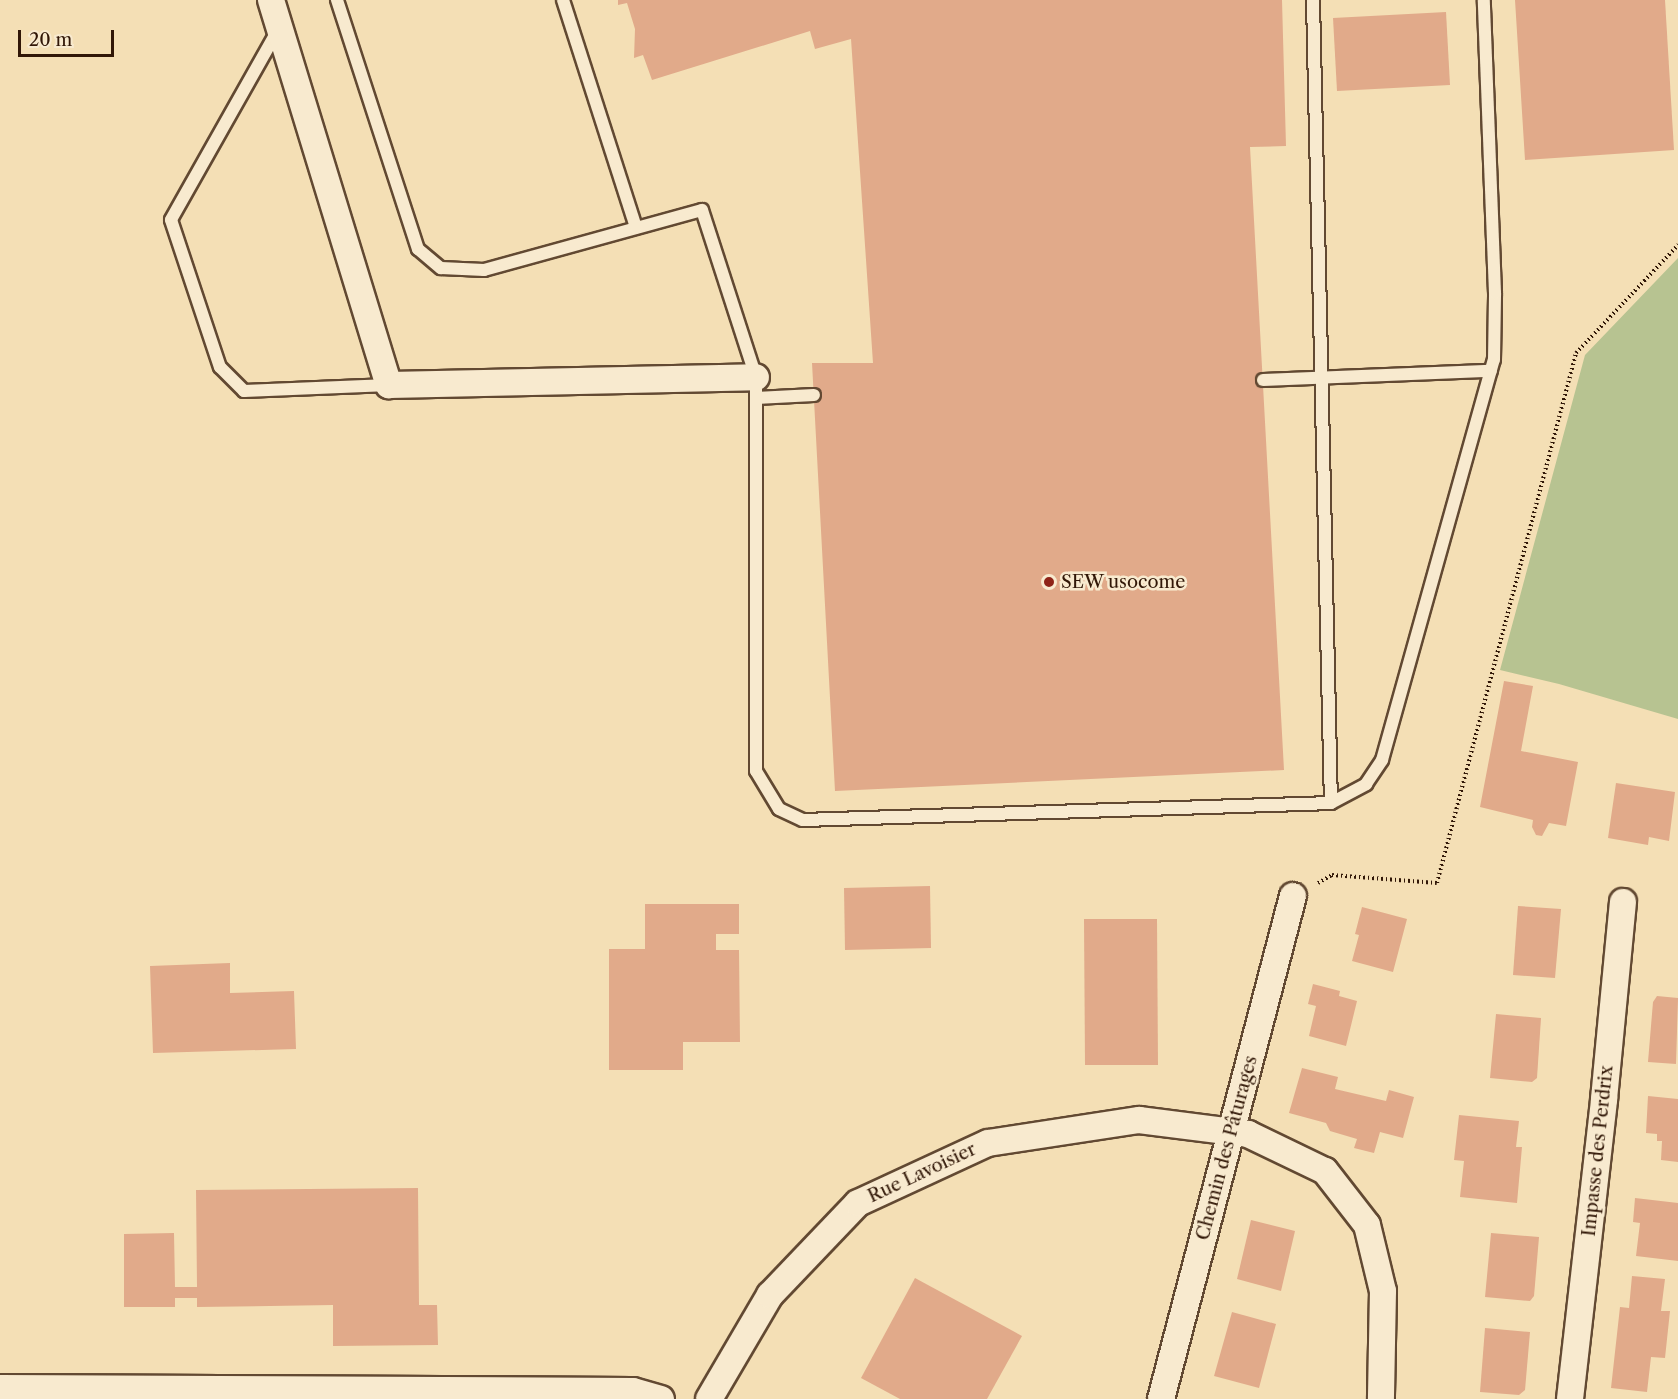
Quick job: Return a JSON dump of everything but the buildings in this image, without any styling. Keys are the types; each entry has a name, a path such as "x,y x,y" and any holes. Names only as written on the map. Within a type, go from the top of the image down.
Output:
{"street":[{"path":"271,0 389,385 756,387"},
{"name":"Chemin des Pâturages","path":"1161,1399 1293,896"},
{"name":"Impasse des Perdrix","path":"1570,1399 1604,1099 1623,902"},
{"name":"Rue Lavoisier","path":"709,1399 770,1295 858,1203 988,1143 1139,1120 1248,1134 1325,1172 1367,1225 1383,1291 1381,1399"},
{"path":"0,1388 633,1391 661,1399"}],"lane":[{"path":"337,0 418,249 441,268 484,270 702,210 756,387 756,771 779,809 803,820 1331,803 1366,784 1383,760 1494,360 1495,293 1484,0"},
{"path":"563,0 636,228"},
{"path":"1313,0 1331,803"},
{"path":"279,27 171,220 220,367 244,391 389,385"},
{"path":"1263,380 1491,371"},
{"path":"756,387 814,394"}],"path":[{"path":"1293,896 1332,875 1437,883 1576,353 1678,245"}],"green space":[{"path":"1678,258 1678,719 1559,684 1500,670 1585,355"}],"place":[{"name":"SEW usocome","path":"1049,582"}]}
